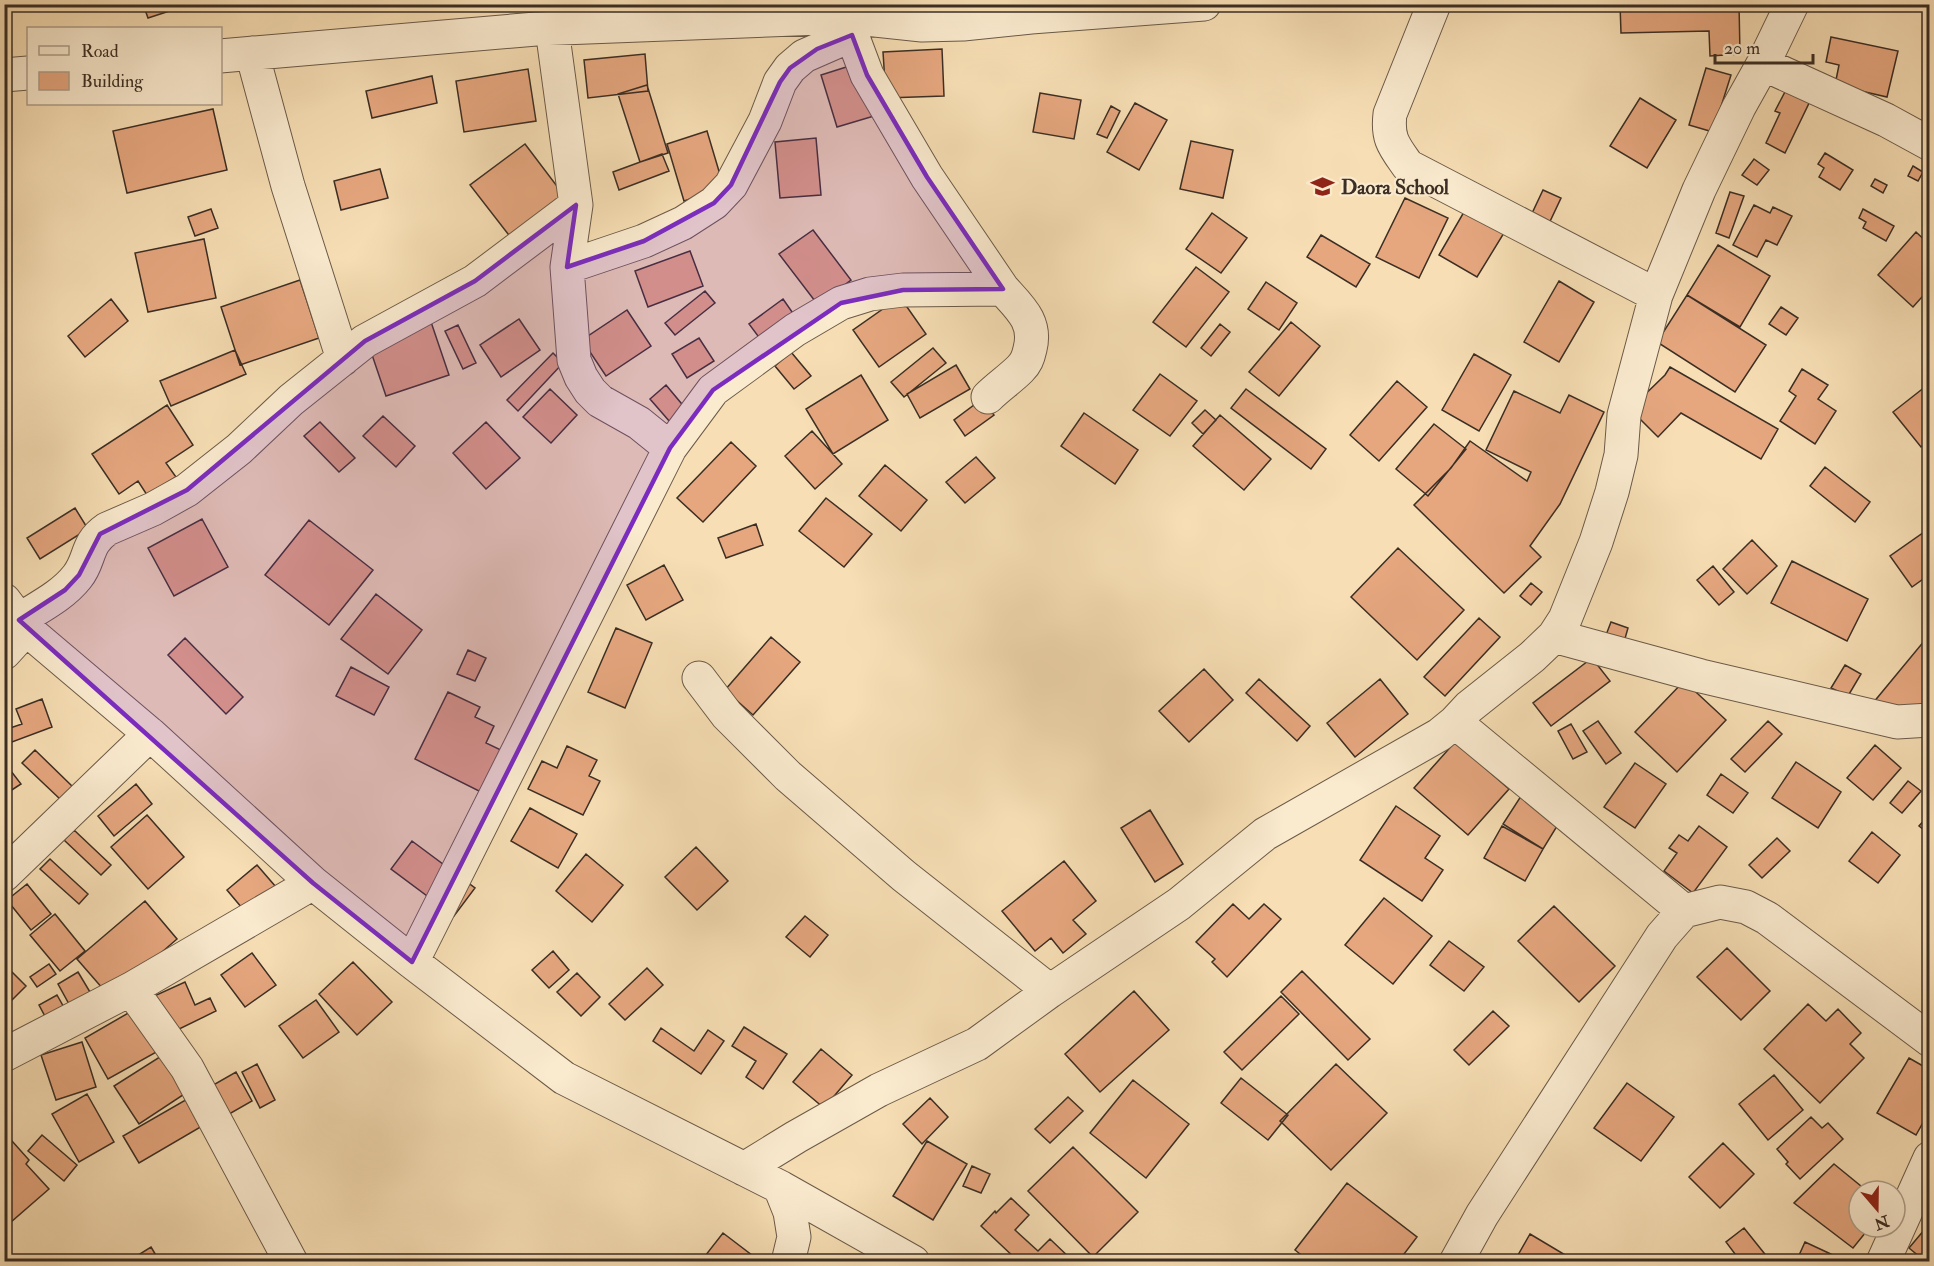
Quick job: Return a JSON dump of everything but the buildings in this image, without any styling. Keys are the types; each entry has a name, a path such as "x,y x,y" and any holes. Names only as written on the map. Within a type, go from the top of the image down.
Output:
{"street":[{"path":"222,56 552,29 848,19 922,25 963,24 1204,4"},
{"path":"1434,4 1390,114 1388,131 1396,149 1408,166 1656,295"},
{"path":"744,1169 879,1090 977,1044 1050,991 1179,904 1265,834 1430,740 1455,722 1469,707 1532,657 1554,636 1565,619 1578,590 1612,492 1621,455 1624,415 1656,295 1700,190 1739,107 1792,4"},
{"path":"567,267 644,241 683,223 714,203 731,185 765,121 780,82 790,68 848,19"},
{"path":"848,19 867,75 927,177 1031,327 1033,338 1028,359 988,397"},
{"path":"552,29 576,206 567,267 574,360 581,377 600,401 639,423 670,448"},
{"path":"252,53 288,186 343,359"},
{"path":"1763,64 1886,120 1929,144"},
{"path":"4,75 27,73"},
{"path":"4,653 16,616 65,590 79,575 92,543 100,534 187,490 211,473 291,400 365,341 475,280 576,206"},
{"path":"412,962 670,448 713,390 795,330 842,303 870,294 903,290 1003,289"},
{"path":"16,616 150,734 313,883 564,1078 780,1187 914,1262"},
{"path":"1554,636 1701,676 1897,722 1929,720"},
{"path":"699,678 727,715 789,776 904,876 1050,991"},
{"path":"1455,722 1684,911"},
{"path":"4,875 150,734"},
{"path":"4,1055 131,989 313,883"},
{"path":"1456,1262 1482,1215 1656,945 1684,911 1720,902 1746,907 1767,918 1929,1040"},
{"path":"131,989 187,1068 291,1262"},
{"path":"1883,1262 1929,1158"},
{"path":"780,1187 790,1212 794,1237 788,1262"}],"highlighted area":[{"path":"852,35 867,75 927,177 1003,289 903,290 841,303 713,390 670,448 412,962 313,883 19,620 65,590 79,575 100,534 187,490 365,341 475,281 576,205 567,267 644,241 714,203 731,185 780,82 790,68 817,49"}],"place":[{"name":"Daora School","path":"1323,187"}]}
